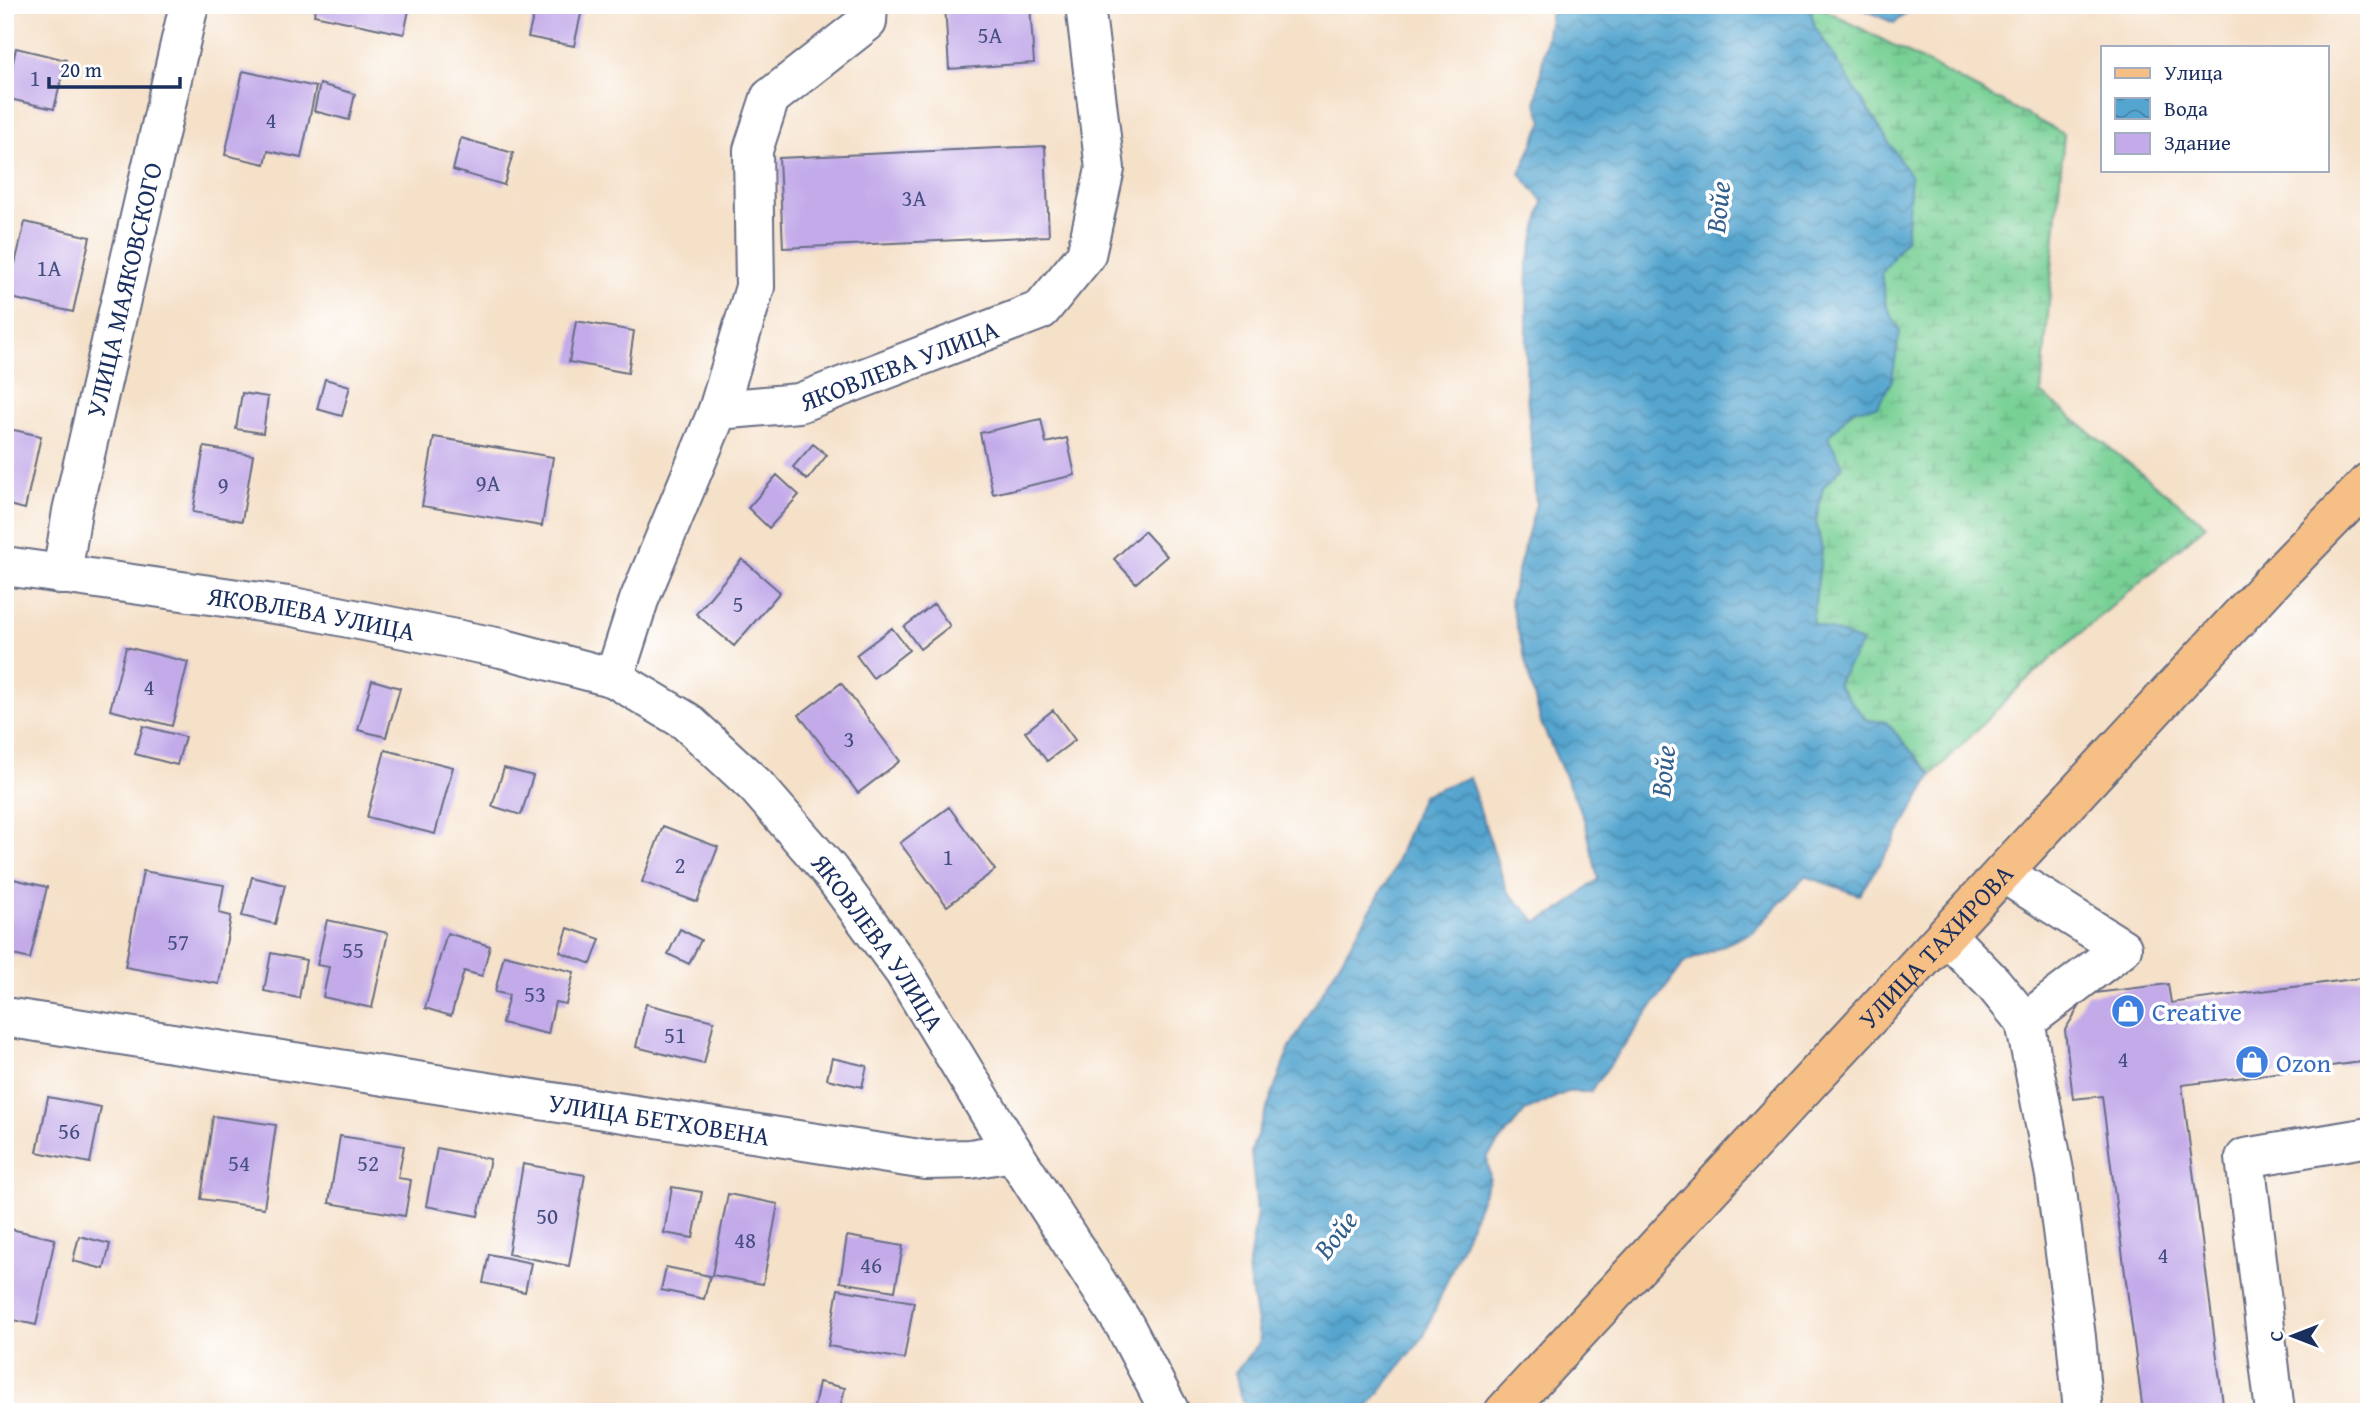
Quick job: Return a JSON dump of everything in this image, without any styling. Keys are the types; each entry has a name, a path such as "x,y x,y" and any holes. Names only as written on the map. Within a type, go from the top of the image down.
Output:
{"main road":[{"name":"УЛИЦА ТАХИРОВА","path":"1504,1412 2280,573 2369,482"}],"street":[{"name":"УЛИЦА МАЯКОВСКОГО","path":"62,575 72,511 189,5"},
{"path":"614,678 639,600 718,410 755,287 753,150 770,98 867,22 868,5"},
{"name":"ЯКОВЛЕВА УЛИЦА","path":"718,410 799,403 1041,310 1086,255 1105,169 1085,5"},
{"name":"ЯКОВЛЕВА УЛИЦА","path":"5,566 288,606 501,648 614,678 686,721 756,786 829,870 904,972 1013,1152"},
{"path":"2003,873 2122,948 2025,1022"},
{"path":"1946,935 1993,983 2025,1022 2054,1176 2076,1337 2083,1412"},
{"name":"УЛИЦА БЕТХОВЕНА","path":"5,1017 926,1160 970,1159 1013,1152"},
{"path":"2275,1412 2245,1158 2369,1137"},
{"path":"1013,1152 1125,1326 1170,1412"}],"green space":[{"path":"1816,5 2064,134 2041,393 2206,525 2023,683 1932,775 1886,722 1866,720 1837,684 1812,623 1822,550 1816,521 1823,487 1827,437 1853,409 1900,331 1886,305 1881,275 1906,238 1814,25 1811,10"}],"water":[{"name":"Войе","path":"1552,5 1816,5 1811,10 1814,25 1911,177 1906,238 1881,275 1886,305 1900,331 1892,380 1877,407 1853,409 1828,437 1843,466 1823,487 1816,521 1822,550 1812,623 1862,642 1837,684 1866,720 1886,722 1932,775 1859,895 1805,876 1753,932 1684,963 1590,1092 1567,1092 1525,1111 1487,1157 1490,1178 1424,1336 1364,1412 1249,1412 1240,1395 1235,1372 1260,1342 1248,1270 1257,1212 1251,1151 1289,1049 1391,875 1422,795 1469,777 1507,891 1537,922 1565,907 1598,879 1585,821 1541,723 1510,600 1536,504 1526,381 1528,264 1543,202 1520,173 1543,121 1536,101"},
{"path":"1854,5 1908,5 1908,12 1894,23"}],"building":[{"path":"316,5 410,5 404,34 314,15"},
{"path":"536,5 583,5 574,46 528,37"},
{"path":"945,5 1030,5 1034,63 949,69"},
{"path":"16,48 66,60 54,109 5,98"},
{"path":"243,71 316,87 301,158 268,151 265,164 225,155"},
{"path":"320,84 355,94 349,120 314,111"},
{"path":"461,138 513,153 504,185 453,170"},
{"path":"1045,146 1049,236 783,248 779,158"},
{"path":"25,222 90,237 73,312 7,297"},
{"path":"576,321 634,331 628,373 569,362"},
{"path":"325,379 350,386 342,416 317,409"},
{"path":"242,393 268,397 263,433 236,429"},
{"path":"1041,419 1046,443 1067,438 1075,475 993,494 980,433"},
{"path":"5,428 41,436 25,509 5,504"},
{"path":"434,437 553,457 542,526 422,506"},
{"path":"813,444 827,455 807,480 793,467"},
{"path":"204,447 253,455 242,521 193,512"},
{"path":"777,475 799,495 769,528 748,508"},
{"path":"1144,531 1167,556 1136,583 1114,559"},
{"path":"742,559 780,592 734,646 696,614"},
{"path":"934,604 950,626 920,649 904,627"},
{"path":"892,628 909,650 873,678 856,655"},
{"path":"126,647 188,662 172,726 110,710"},
{"path":"372,680 400,688 386,737 358,730"},
{"path":"841,683 900,761 858,793 799,715"},
{"path":"1053,710 1075,740 1047,761 1025,732"},
{"path":"143,726 185,737 177,765 135,754"},
{"path":"385,750 453,767 435,834 367,817"},
{"path":"504,768 533,776 521,815 492,806"},
{"path":"949,807 995,870 947,906 900,843"},
{"path":"663,826 718,847 697,902 642,882"},
{"path":"143,871 224,885 219,913 231,916 219,984 125,967"},
{"path":"5,877 47,887 30,959 5,953"},
{"path":"252,877 285,885 275,924 242,916"},
{"path":"327,920 388,933 372,1008 323,997 329,967 317,965"},
{"path":"568,928 600,939 591,964 560,952"},
{"path":"680,929 701,940 689,964 668,954"},
{"path":"447,933 490,946 482,976 464,971 451,1016 425,1008"},
{"path":"271,953 306,960 299,998 264,991"},
{"path":"504,955 574,972 566,1004 555,1002 548,1034 502,1023 509,995 495,992"},
{"path":"2369,977 2369,1061 2182,1085 2224,1412 2143,1412 2102,1096 2073,1099 2065,1030 2087,994 2168,984 2171,1003"},
{"path":"646,1004 714,1021 704,1064 636,1047"},
{"path":"832,1058 867,1066 862,1087 827,1079"},
{"path":"48,1097 101,1107 90,1163 37,1152"},
{"path":"213,1116 276,1125 264,1208 201,1199"},
{"path":"340,1136 404,1146 398,1178 411,1180 405,1216 329,1203"},
{"path":"437,1148 490,1159 478,1216 426,1206"},
{"path":"523,1164 585,1175 569,1266 508,1254"},
{"path":"672,1187 702,1192 693,1238 664,1233"},
{"path":"728,1194 778,1204 763,1284 712,1275"},
{"path":"6,1228 55,1239 36,1325 5,1318"},
{"path":"79,1236 110,1244 104,1269 73,1261"},
{"path":"847,1236 903,1246 895,1291 840,1282"},
{"path":"489,1254 531,1263 525,1292 483,1283"},
{"path":"666,1267 710,1276 704,1299 661,1290"},
{"path":"838,1289 914,1302 904,1359 828,1346"},
{"path":"819,1382 845,1388 839,1412 813,1412"}],"place":[{"name":"Creative","path":"2128,1011"},
{"name":"Ozon","path":"2252,1062"}]}
